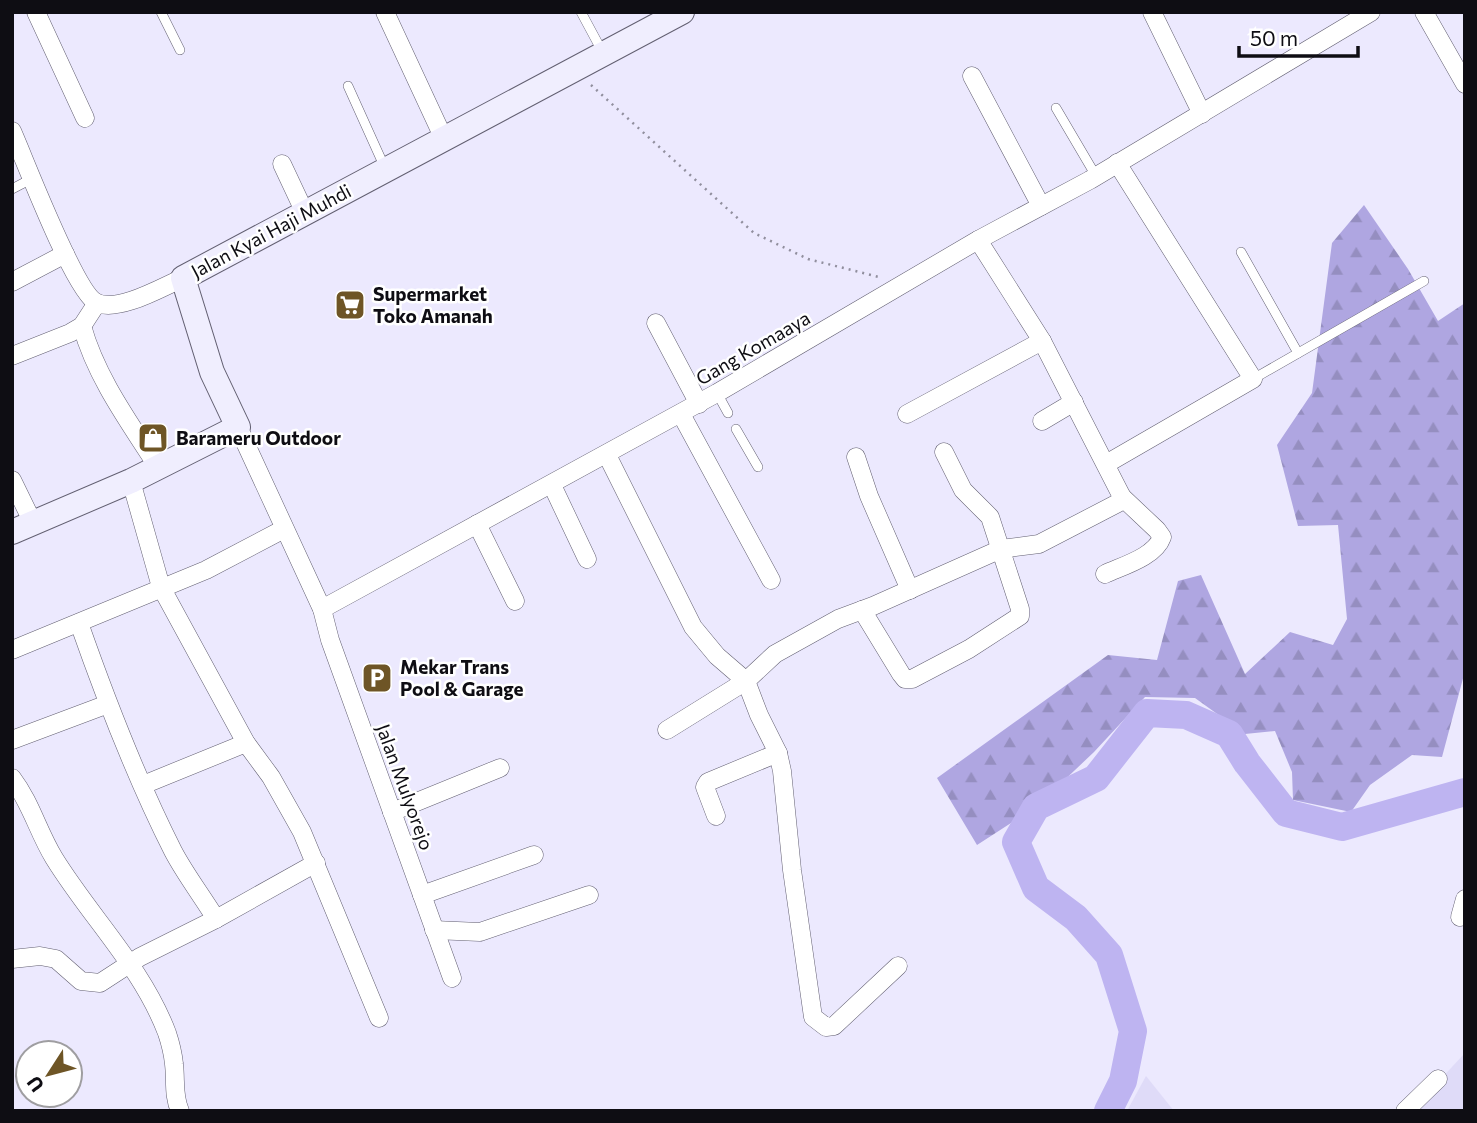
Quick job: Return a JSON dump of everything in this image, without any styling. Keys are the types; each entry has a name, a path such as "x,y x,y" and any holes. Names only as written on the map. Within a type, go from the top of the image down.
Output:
{"street":[{"path":"36,12 85,118"},
{"path":"385,12 444,139"},
{"name":"Jalan Kyai Haji Muhdi","path":"238,427 212,372 183,278 682,12"},
{"path":"1152,12 1202,114"},
{"name":"Gang Komaaya","path":"322,609 717,394 978,240 1096,176 1371,12"},
{"path":"1424,12 1465,84"},
{"path":"972,76 1041,206"},
{"path":"12,131 65,254 79,282 97,303 130,301 183,278"},
{"path":"1106,464 1253,379 1118,163"},
{"path":"282,164 305,213"},
{"path":"978,240 1042,341 1122,497 1162,537 1160,544 1152,552 1105,574"},
{"path":"12,282 65,254"},
{"path":"12,356 71,333 82,326 97,303"},
{"path":"656,323 699,404"},
{"path":"82,326 88,347 103,376 158,467"},
{"path":"907,414 1042,341"},
{"path":"1042,421 1074,402"},
{"path":"681,414 771,580"},
{"path":"12,480 23,527 131,481 238,427 322,609"},
{"path":"862,610 905,679 912,679 969,649 1020,616 990,517 963,490 944,452"},
{"path":"607,455 693,627 717,656 746,681 778,753 813,1017 826,1027 834,1026 898,966"},
{"path":"856,457 869,496 910,590"},
{"path":"131,481 161,587 246,743 271,777 316,863 379,1018"},
{"path":"552,485 587,559"},
{"path":"667,730 746,681 775,654 838,619 1001,550 1039,544 1118,503 1122,497"},
{"path":"477,524 515,601"},
{"path":"12,650 215,565 284,529"},
{"name":"Jalan Mulyorejo","path":"322,609 330,640 452,978"},
{"path":"79,623 108,704 174,852 216,919"},
{"path":"12,740 108,704"},
{"path":"143,785 246,743"},
{"path":"716,816 705,787 708,782 778,753"},
{"path":"392,812 500,768"},
{"path":"12,778 29,802 52,856 81,900 147,988 167,1032 174,1062 176,1101 180,1111"},
{"path":"422,895 534,855"},
{"path":"12,959 40,956 55,959 81,981 93,984 110,978 140,957 216,919 316,863"},
{"path":"435,930 480,932 589,895"},
{"path":"1460,917 1465,899"},
{"path":"1405,1111 1438,1079"}],"lane":[{"path":"161,12 180,50"},
{"path":"582,12 604,54"},
{"path":"348,86 386,170"},
{"path":"1056,108 1096,176"},
{"path":"12,189 33,178"},
{"path":"1241,252 1298,353"},
{"path":"1253,379 1424,281"},
{"path":"717,394 728,413"},
{"path":"736,429 758,467"}],"path":[{"path":"574,70 754,233 808,259 906,284"}],"shaded area":[{"path":"1465,1053 1465,1111 1411,1111"},
{"path":"1146,1076 1174,1111 1127,1111"}],"green space":[{"path":"1364,205 1408,269 1438,321 1465,303 1465,671 1442,757 1412,755 1370,785 1351,812 1293,800 1292,772 1275,731 1245,734 1195,698 1145,697 1094,752 1036,807 977,845 937,778 1108,655 1157,660 1178,581 1201,575 1245,674 1290,632 1333,645 1347,619 1338,525 1298,526 1277,445 1312,393 1332,243"}],"waterway":[{"path":"1108,1111 1123,1081 1133,1031 1109,955 1076,918 1036,888 1016,842 1036,807 1096,778 1147,713 1186,715 1229,734 1247,763 1286,813 1342,827 1465,792"}],"place":[{"name":"Supermarket Toko Amanah","path":"350,305"},
{"name":"Barameru Outdoor","path":"153,438"},
{"name":"Mekar Trans Pool & Garage","path":"377,678"}]}
